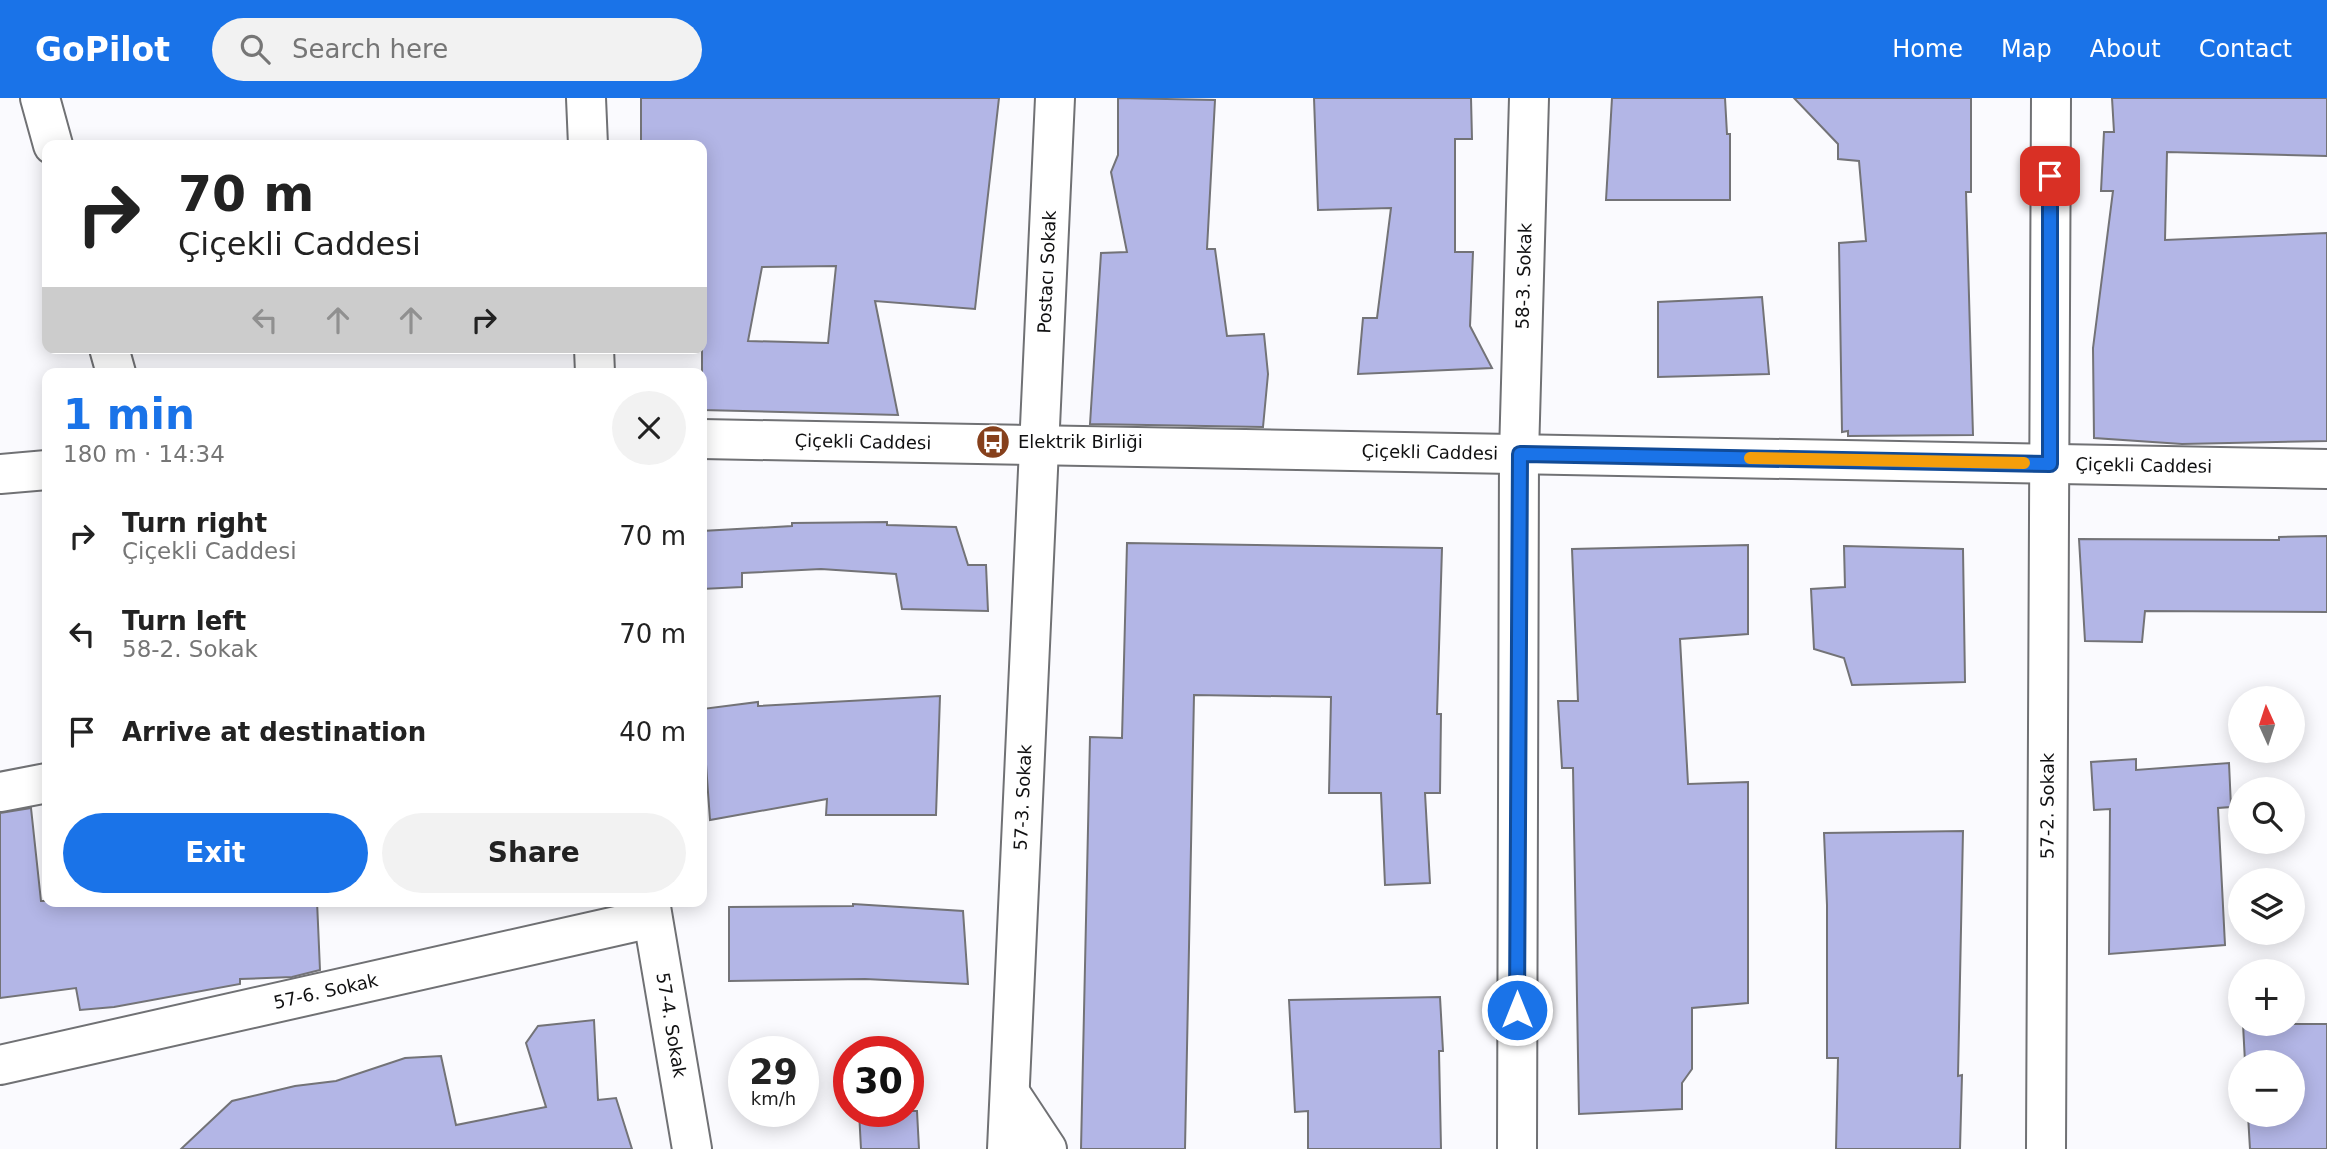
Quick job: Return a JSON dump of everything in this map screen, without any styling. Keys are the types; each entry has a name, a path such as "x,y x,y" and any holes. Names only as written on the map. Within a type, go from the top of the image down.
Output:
{"street":[{"path":"40,98 52,140"},
{"path":"586,98 587,140"},
{"name":"Postacı Sokak","path":"1041,446 1055,98"},
{"name":"58-3. Sokak","path":"1517,1149 1520,454 1529,98"},
{"name":"57-2. Sokak","path":"2046,1149 2050,98"},
{"name":"Çiçekli Caddesi","path":"707,439 2327,469"},
{"name":"57-3. Sokak","path":"1007,1149 1041,446"},
{"path":"0,474 42,470"},
{"path":"0,792 42,784"},
{"name":"57-6. Sokak","path":"0,1065 651,909"},
{"name":"57-4. Sokak","path":"651,909 692,1149"},
{"path":"1010,1093 1047,1149"}],"building":[{"path":"641,98 999,98 975,309 875,301 898,415 707,410 707,368 702,368 702,354 707,354 707,140 641,140","holes":["836,266 828,343 748,341 762,267"]},
{"path":"1118,98 1215,100 1207,249 1215,249 1227,336 1264,334 1268,374 1263,427 1090,424 1101,253 1127,252 1111,172 1118,155"},
{"path":"1314,98 1471,98 1472,139 1455,139 1455,252 1473,252 1470,326 1492,368 1358,374 1363,318 1377,318 1391,208 1318,210"},
{"path":"1612,98 1725,98 1727,134 1730,134 1730,200 1606,200"},
{"path":"1794,98 1971,98 1971,192 1966,192 1973,435 1848,436 1848,431 1842,432 1839,243 1866,241 1859,161 1838,159 1838,144"},
{"path":"2112,98 2327,98 2327,156 2167,152 2165,240 2327,233 2327,441 2182,444 2094,438 2093,348 2113,191 2101,191 2104,132 2114,132"},
{"path":"1762,297 1769,374 1658,377 1658,302"},
{"path":"887,522 887,525 956,527 968,565 986,565 988,611 902,609 896,574 821,569 742,573 742,587 707,589 707,531 792,526 792,523"},
{"path":"2327,536 2327,612 2145,611 2142,642 2085,641 2079,539 2279,540 2279,537"},
{"path":"1127,543 1442,548 1437,714 1441,714 1440,793 1425,793 1430,883 1385,885 1381,793 1329,793 1331,697 1194,695 1185,1149 1081,1149 1090,737 1122,738"},
{"path":"1748,545 1748,634 1680,639 1688,784 1748,782 1748,1003 1692,1008 1692,1069 1682,1083 1682,1109 1579,1114 1573,768 1562,768 1558,701 1578,701 1572,549"},
{"path":"1844,546 1963,549 1965,682 1852,685 1844,658 1814,649 1811,589 1845,587"},
{"path":"940,696 936,815 826,815 827,799 710,820 707,708 758,702 758,706"},
{"path":"2136,759 2136,770 2229,763 2228,807 2218,808 2225,945 2109,954 2110,809 2094,810 2091,762"},
{"path":"31,808 42,907 317,907 320,970 292,977 240,979 240,984 114,1007 80,1010 76,988 0,998 0,813"},
{"path":"1963,831 1958,1076 1962,1075 1960,1149 1836,1149 1838,1058 1827,1058 1824,833"},
{"path":"853,904 963,911 968,984 865,979 729,981 729,907"},
{"path":"1440,997 1443,1051 1439,1051 1441,1149 1308,1149 1308,1111 1295,1112 1289,1000"},
{"path":"594,1020 598,1100 616,1098 632,1149 181,1149 232,1101 295,1086 336,1081 405,1058 441,1056 456,1125 546,1107 526,1043 538,1026"},
{"path":"2305,1024 2327,1024 2327,1149 2250,1149 2249,1127 2305,1127 2305,1050 2244,1050 2244,1036 2305,1036"},
{"path":"860,1127 918,1127 919,1149 861,1149"}],"slow traffic":[{"path":"1750,458 2024,463"}],"place":[{"name":"Elektrik Birliği","path":"993,442"}],"route":[{"path":"1517,1010 1520,454 2050,464 2050,176"}]}
